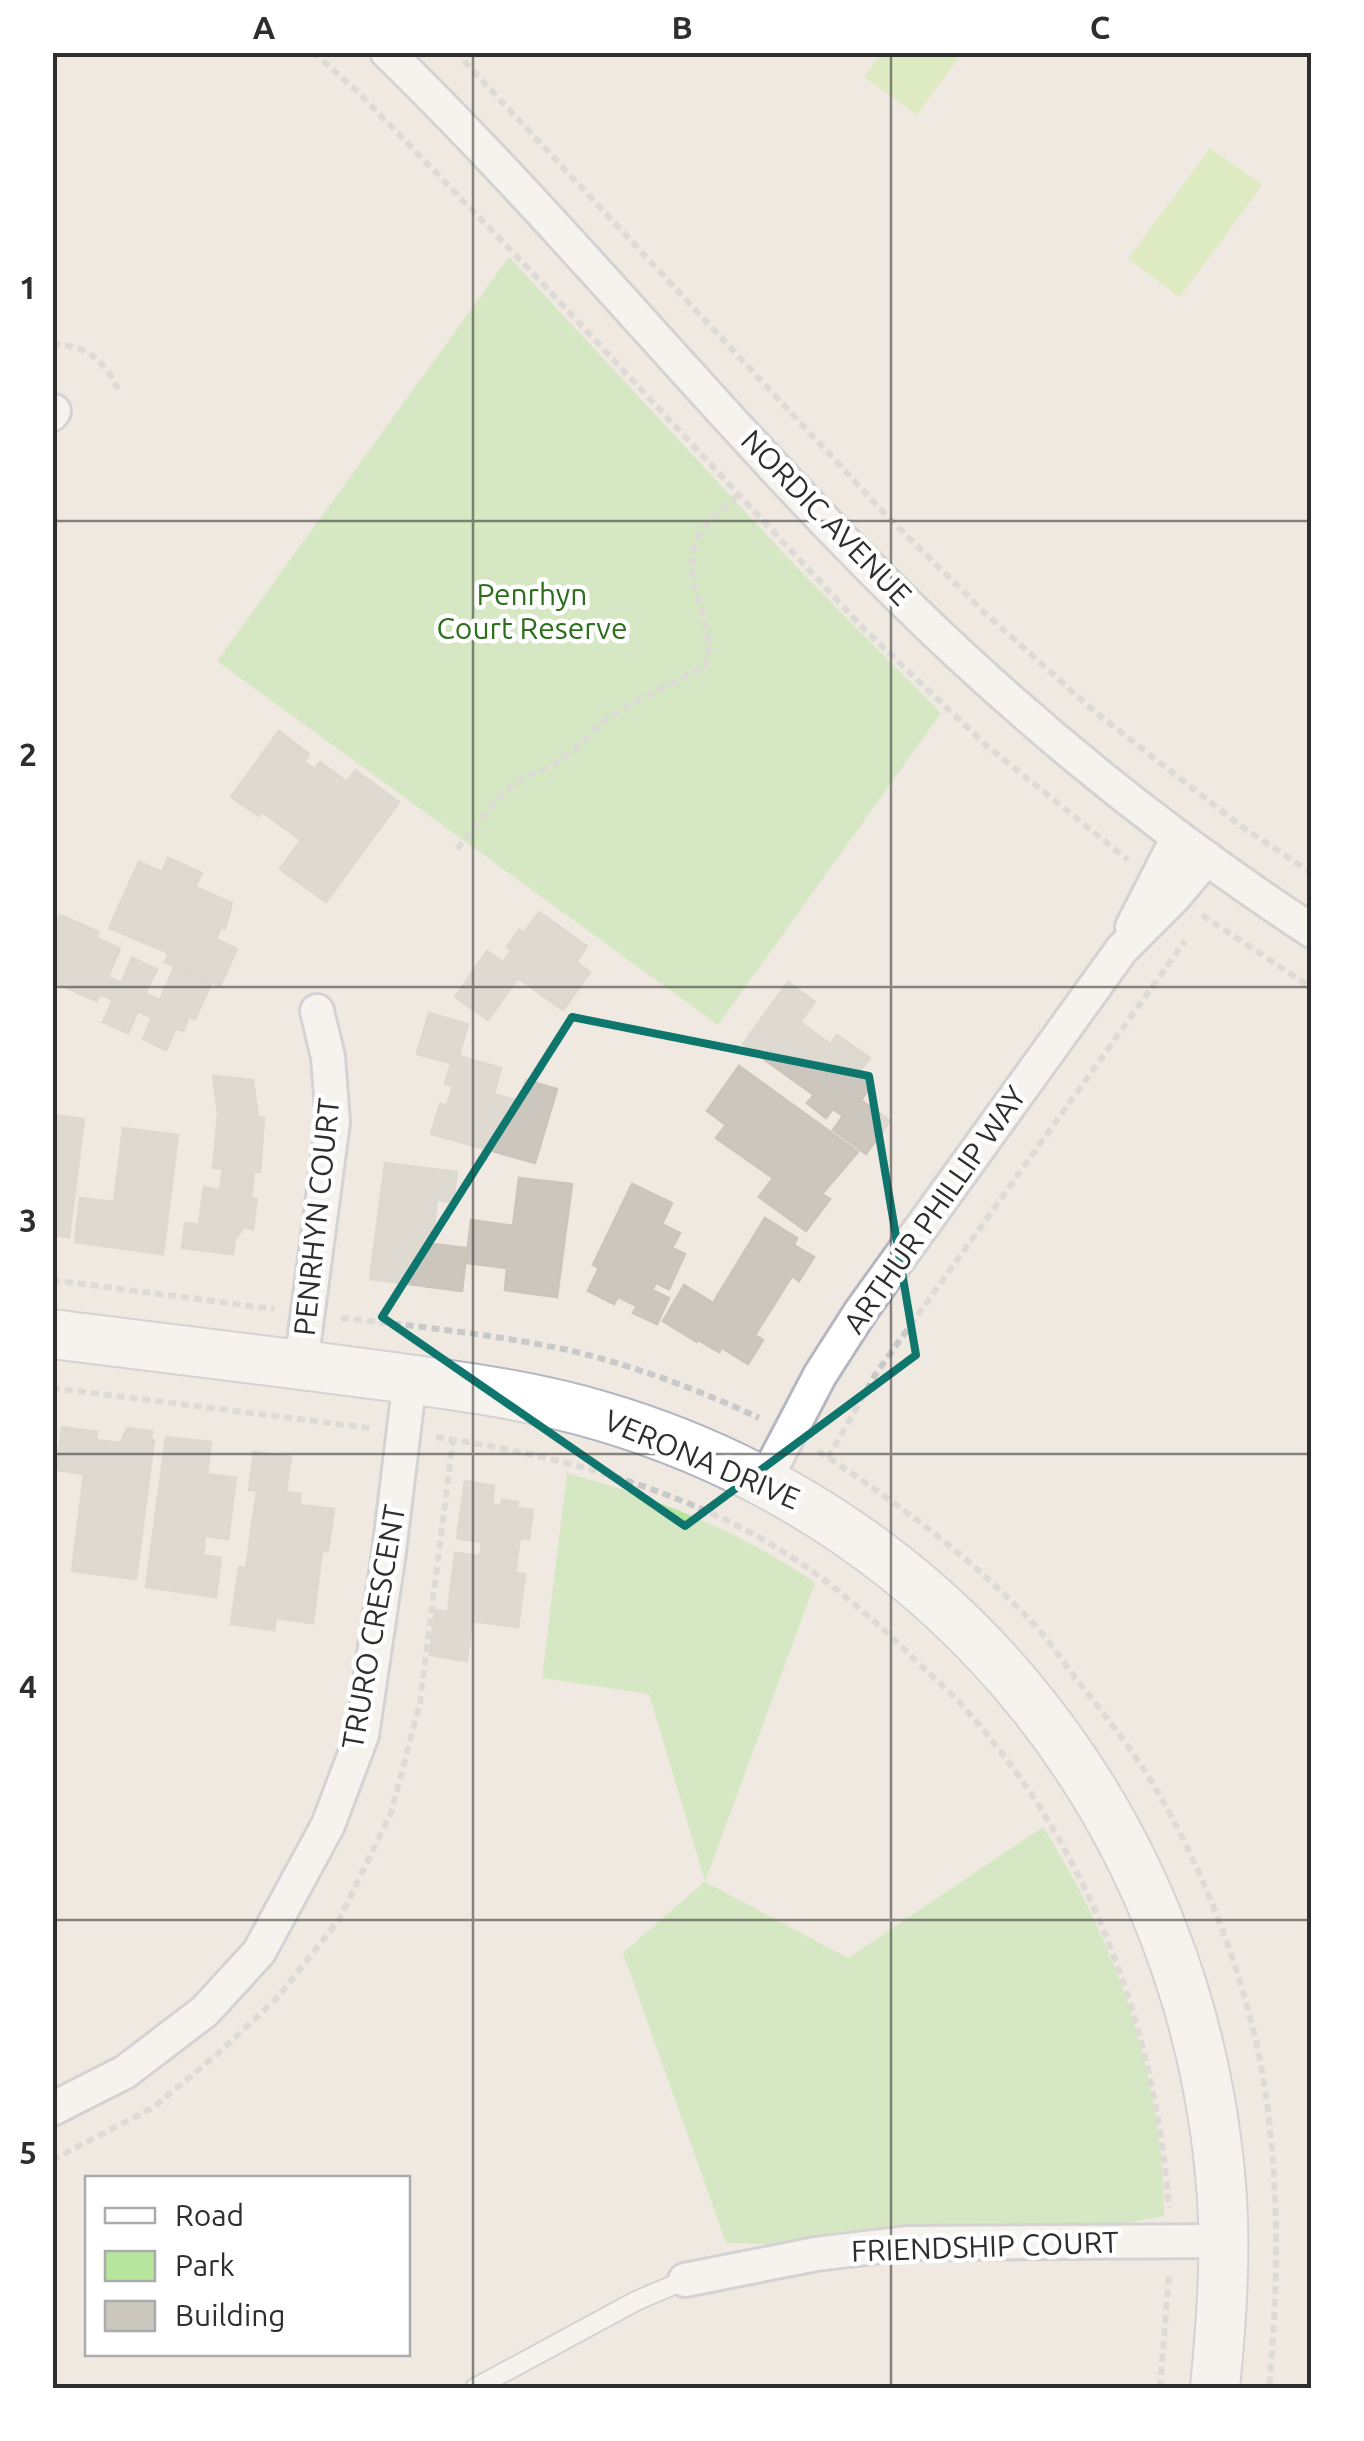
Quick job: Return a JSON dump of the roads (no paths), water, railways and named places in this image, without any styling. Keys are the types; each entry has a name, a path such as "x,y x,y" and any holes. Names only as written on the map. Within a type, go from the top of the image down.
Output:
{"street":[{"name":"NORDIC AVENUE","path":"388,52 454,117 756,446 906,602 1028,716 1178,837 1312,932"},
{"name":"ARTHUR PHILLIP WAY","path":"764,1482 820,1375 861,1311 1164,888 1178,837"},
{"name":"ARTHUR PHILLIP WAY","path":"1164,888 1207,858"},
{"name":"PENRHYN COURT","path":"301,1364 332,1122 328,1057 317,1010"},
{"name":"VERONA DRIVE","path":"52,1334 410,1380 539,1400 602,1416 664,1437 764,1482 812,1508 918,1586 1004,1670 1080,1766 1128,1850 1159,1918 1180,1976 1208,2089 1222,2196 1224,2242 1215,2388"},
{"name":"TRURO CRESCENT","path":"52,2109 125,2072 205,2011 259,1952 328,1825 362,1735 410,1380"},
{"name":"FRIENDSHIP COURT","path":"685,2280 816,2254 907,2243 1224,2242"}],"lane":[{"name":"FRIENDSHIP COURT","path":"475,2388 636,2301 685,2280"}],"park label":[{"name":"Penrhyn Court Reserve","path":"532,612"}]}
